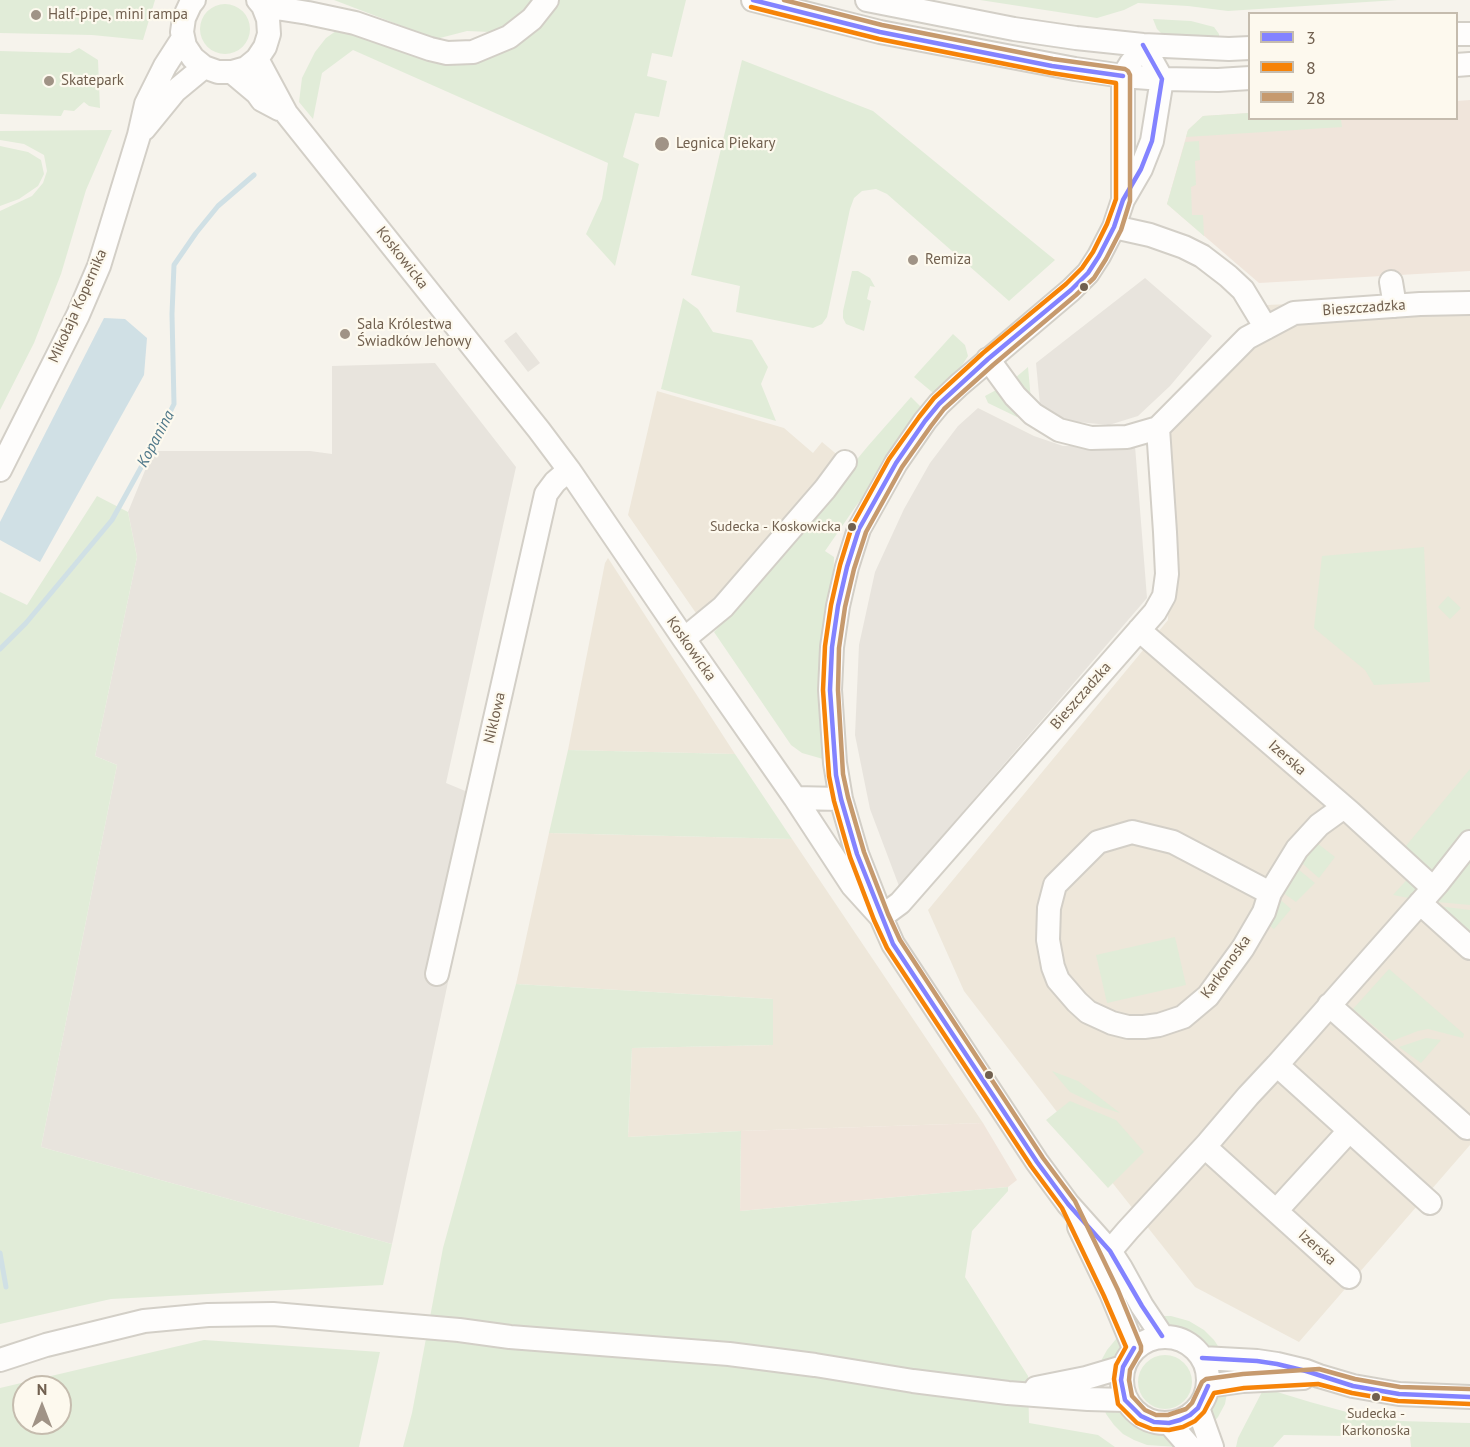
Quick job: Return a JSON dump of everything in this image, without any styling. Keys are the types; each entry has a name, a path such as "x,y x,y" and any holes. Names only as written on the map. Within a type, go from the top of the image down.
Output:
{"street":[{"path":"194,0 189,5 184,18 182,32 185,46 193,58 204,67 218,72 232,72 246,68 265,48 269,34 268,19 260,3"},
{"path":"260,3 355,23 447,53 473,52 509,37 532,19 547,0"},
{"path":"753,0 880,32 1052,66 1162,79 1248,78"},
{"path":"876,2 1014,29 1076,38 1143,45 1248,48"},
{"path":"269,34 280,26 300,21 337,19"},
{"name":"Mikołaja Kopernika","path":"0,470 78,315 99,266 139,135 146,104 165,66 183,38"},
{"path":"1123,200 1123,76 1143,45"},
{"path":"881,917 857,854 836,775 830,700 832,646 847,567 859,529 896,464 925,421 939,404 988,359 1071,290 1088,273 1099,256 1152,141 1162,79 1143,45"},
{"name":"Koskowicka","path":"257,59 286,113 569,470 795,798 852,885 881,917 893,944 1037,1162 1068,1204 1122,1268 1142,1306 1162,1336"},
{"name":"Mikołaja Kopernika","path":"139,135 175,91 204,67"},
{"name":"Koskowicka","path":"232,72 262,100 286,113"},
{"path":"1114,226 1150,235 1202,256 1243,290 1266,328"},
{"path":"1391,282 1395,306"},
{"name":"Bieszczadzka","path":"988,359 1015,396 1033,414 1059,430 1091,438 1127,437 1158,428 1247,338 1294,313 1470,303"},
{"name":"Bieszczadzka","path":"881,917 898,905 1155,612 1164,596 1167,574 1158,428"},
{"path":"684,639 723,607 825,489 845,462"},
{"name":"Niklowa","path":"437,974 546,494 555,482 569,470"},
{"name":"Izerska","path":"1139,630 1344,807 1426,895 1470,948"},
{"path":"795,798 841,800"},
{"name":"Karkonoska","path":"1270,893 1173,842 1131,832 1098,842 1055,885 1049,908 1048,940 1053,967 1058,980 1077,1002 1088,1012 1110,1022 1128,1027 1159,1026 1183,1017 1208,996 1243,948 1264,912 1270,893 1297,849 1319,825 1344,807"},
{"path":"1110,1251 1205,1147 1470,842"},
{"path":"1329,1005 1467,1128"},
{"path":"1277,1065 1430,1203"},
{"path":"1276,1211 1349,1131"},
{"name":"Izerska","path":"1205,1147 1349,1277"},
{"name":"Koskowicka","path":"1068,1204 1111,1293 1129,1357"},
{"path":"0,1360 46,1345 144,1321 208,1315 273,1314 459,1330 510,1337 729,1354 1008,1393 1125,1400"},
{"path":"1008,1393 1086,1378 1129,1357 1145,1340 1162,1336 1181,1340 1193,1347 1202,1358 1207,1372 1208,1386 1198,1408 1190,1415 1169,1423 1154,1422 1141,1416 1125,1400 1121,1380 1129,1357"},
{"path":"1202,1358 1277,1364 1353,1386 1399,1394 1470,1397"},
{"path":"1208,1386 1243,1381 1319,1376"},
{"path":"1198,1408 1212,1447"},
{"path":"1169,1423 1190,1447"}],"shaded area":[{"path":"1470,100 1470,271 1259,283 1167,204 1188,130 1203,116 1248,113 1248,120 1458,120 1458,101"},
{"path":"1145,278 1212,336 1170,386 1138,416 1109,425 1067,421 1040,405 1036,363"},
{"path":"1470,296 1470,1145 1299,1342 1195,1287 964,991 928,910 1168,620 1165,431 1267,305"},
{"path":"104,318 125,319 147,338 144,375 40,562 0,540 0,522"},
{"path":"516,332 540,363 528,372 504,341"},
{"path":"435,363 516,467 446,783 487,800 392,1244 41,1147 117,765 95,756 137,557 128,512 153,451 310,451 332,454 332,366"},
{"path":"657,391 784,428 813,453 822,442 840,457 733,588 698,616 628,515"},
{"path":"978,408 1034,436 1063,446 1135,446 1147,598 899,886 870,809 855,735 859,645 875,572 904,509 930,463 958,426"},
{"path":"608,558 735,754 568,750 605,563"},
{"path":"549,833 792,839 983,1123 628,1137 632,1048 772,1045 773,999 516,984"},
{"path":"983,1123 1017,1180 1008,1187 740,1211 741,1131"}],"green space":[{"path":"0,0 155,0 143,40 92,35 0,33"},
{"path":"334,0 535,0 504,26 490,32 467,31 436,39"},
{"path":"558,0 686,0 672,57 652,53 647,76 667,81 659,117 635,113 623,157 639,164 615,266 586,234 602,199 608,163 353,50 322,73 313,119 299,102 302,78 315,52 326,38 343,26 468,60 502,52 544,20"},
{"path":"980,0 1397,0 1228,11 1138,3 1097,18"},
{"path":"225,4 243,11 250,29 243,47 225,54 207,47 200,29 207,11"},
{"path":"1153,19 1191,21 1214,27 1219,34 1219,39 1164,36 1157,29"},
{"name":"Skatepark","path":"79,48 98,60 100,108 89,106 84,102 74,111 64,110 61,116 0,114 0,51 70,53"},
{"path":"742,60 873,111 1055,260 1009,301 887,194 876,189 862,191 854,198 850,209 827,317 822,324 813,328 736,312 740,286 691,275"},
{"path":"1248,113 1248,120 1341,120 1342,127 1186,137 1188,130 1203,116"},
{"path":"112,130 86,190 61,274 34,343 0,410 0,211 32,196 43,183 47,171 44,155 24,144 0,140 0,131"},
{"path":"1199,141 1200,160 1195,161 1196,185 1191,187 1192,215 1203,215 1204,236 1167,204 1185,142"},
{"path":"0,146 28,152 41,160 44,174 38,186 19,199 0,206"},
{"path":"852,271 858,271 870,278 875,287 870,286 867,299 871,301 864,331 846,324 843,318"},
{"path":"683,298 698,309 713,332 752,340 768,367 761,384 776,421 661,389"},
{"path":"953,334 965,345 968,356 938,393 932,392 914,377"},
{"path":"1028,367 1031,400 1015,378"},
{"path":"998,389 1018,414 1017,417 988,403 985,396"},
{"path":"911,397 923,409 887,466 825,551 834,557 833,587 821,681 823,759 802,753 791,745 714,632 766,576 815,510"},
{"path":"97,496 128,512 137,557 95,756 117,765 41,1147 392,1244 383,1285 111,1299 0,1324 0,592 27,605"},
{"path":"1424,547 1430,682 1374,685 1365,670 1314,628 1322,556"},
{"path":"1448,596 1461,608 1450,619 1438,607"},
{"path":"568,750 735,754 792,839 549,833"},
{"path":"1470,769 1470,840 1433,884 1400,853"},
{"path":"1313,840 1335,857 1319,878 1296,858"},
{"path":"1470,850 1470,905 1426,901"},
{"path":"1293,865 1315,883 1296,902 1279,890"},
{"path":"1413,873 1429,887 1419,900 1393,895"},
{"path":"1276,896 1291,909 1274,929 1262,920"},
{"path":"1429,905 1470,910 1470,933 1452,917"},
{"path":"1175,937 1186,985 1107,1003 1096,955"},
{"path":"1389,969 1464,1034 1463,1038 1428,1029 1392,1041 1353,1009"},
{"path":"516,984 773,999 773,1045 632,1048 628,1137 741,1131 740,1211 1008,1187 1008,1191 972,1231 965,1277 1028,1376 1029,1423 1098,1435 1115,1447 403,1447 412,1413 443,1248"},
{"path":"1426,1038 1441,1040 1421,1063 1399,1047"},
{"path":"1052,1071 1078,1081 1120,1113 1101,1107 1070,1092"},
{"path":"1070,1101 1116,1120 1144,1152 1108,1188 1046,1120"},
{"path":"1157,1316 1171,1316 1189,1321 1204,1330 1224,1355 1210,1353 1192,1337 1167,1329"},
{"path":"1121,1333 1122,1348 1119,1355 1114,1360 1101,1365 1107,1350"},
{"path":"204,1340 380,1352 359,1447 0,1447 0,1388 12,1385 12,1435 72,1435 72,1375 55,1375"},
{"path":"1160,1355 1170,1355 1180,1359 1188,1367 1192,1382 1188,1397 1180,1405 1170,1409 1160,1409 1150,1405 1142,1397 1138,1387 1138,1377 1142,1367 1150,1359"},
{"path":"1264,1388 1354,1414 1400,1421 1470,1423 1470,1447 1411,1447 1410,1437 1284,1435 1273,1447 1236,1447 1238,1438"},
{"path":"1227,1393 1225,1404 1212,1424 1209,1410 1211,1404"},
{"path":"1103,1404 1114,1404 1133,1422 1165,1433 1177,1447 1147,1445 1123,1434 1106,1414"}],"waterway":[{"name":"Kopanina","path":"0,649 26,623 112,520 155,442 174,404 172,314 174,265 218,206 254,175"},
{"path":"0,1253 6,1287"}],"transit line":[{"name":"3","path":"753,0 880,32 1052,66 1123,76"},
{"name":"28","path":"784,0 882,25 1053,59 1125,69 1130,75 1130,201 1121,230 1106,259 1094,278 1076,295 944,409 902,467 866,532 854,569 839,648 838,690 843,774 864,852 900,940 1043,1158 1075,1201 1118,1290 1141,1346 1141,1351 1130,1370 1129,1380 1132,1396 1145,1410 1156,1415 1168,1415 1186,1409 1206,1379 1319,1369 1355,1379 1400,1387 1470,1389"},
{"name":"8","path":"751,7 879,39 1051,73 1116,83 1116,199 1107,224 1082,268 934,398 889,459 852,526 840,565 825,646 823,690 829,776 834,801 850,857 874,920 887,948 1031,1166 1062,1208 1126,1347 1116,1365 1114,1379 1118,1404 1137,1423 1152,1429 1169,1430 1195,1421 1204,1412 1214,1393 1244,1388 1318,1384 1398,1401 1470,1404"},
{"name":"3","path":"1143,45 1162,79 1152,141 1141,169 1123,200 1114,227 1088,273 939,404 896,463 859,529 847,567 832,647 830,690 836,775 841,799 857,854 893,944 1037,1162 1068,1204 1110,1251 1162,1336"},
{"name":"3","path":"1134,1348 1123,1367 1121,1380 1125,1400 1141,1416 1154,1422 1169,1423 1180,1420 1198,1408 1208,1386"},
{"name":"3","path":"1202,1358 1277,1364 1353,1386 1399,1394 1470,1397"}],"place":[{"name":"Half-pipe, mini rampa","path":"36,15"},
{"name":"Skatepark","path":"49,81"},
{"name":"Legnica Piekary","path":"662,144"},
{"name":"Remiza","path":"913,260"},
{"name":"Sala Królestwa Świadków Jehowy","path":"345,334"},
{"name":"Sudecka - Koskowicka","path":"852,527"},
{"name":"Sudecka - Karkonoska","path":"1376,1397"}]}
